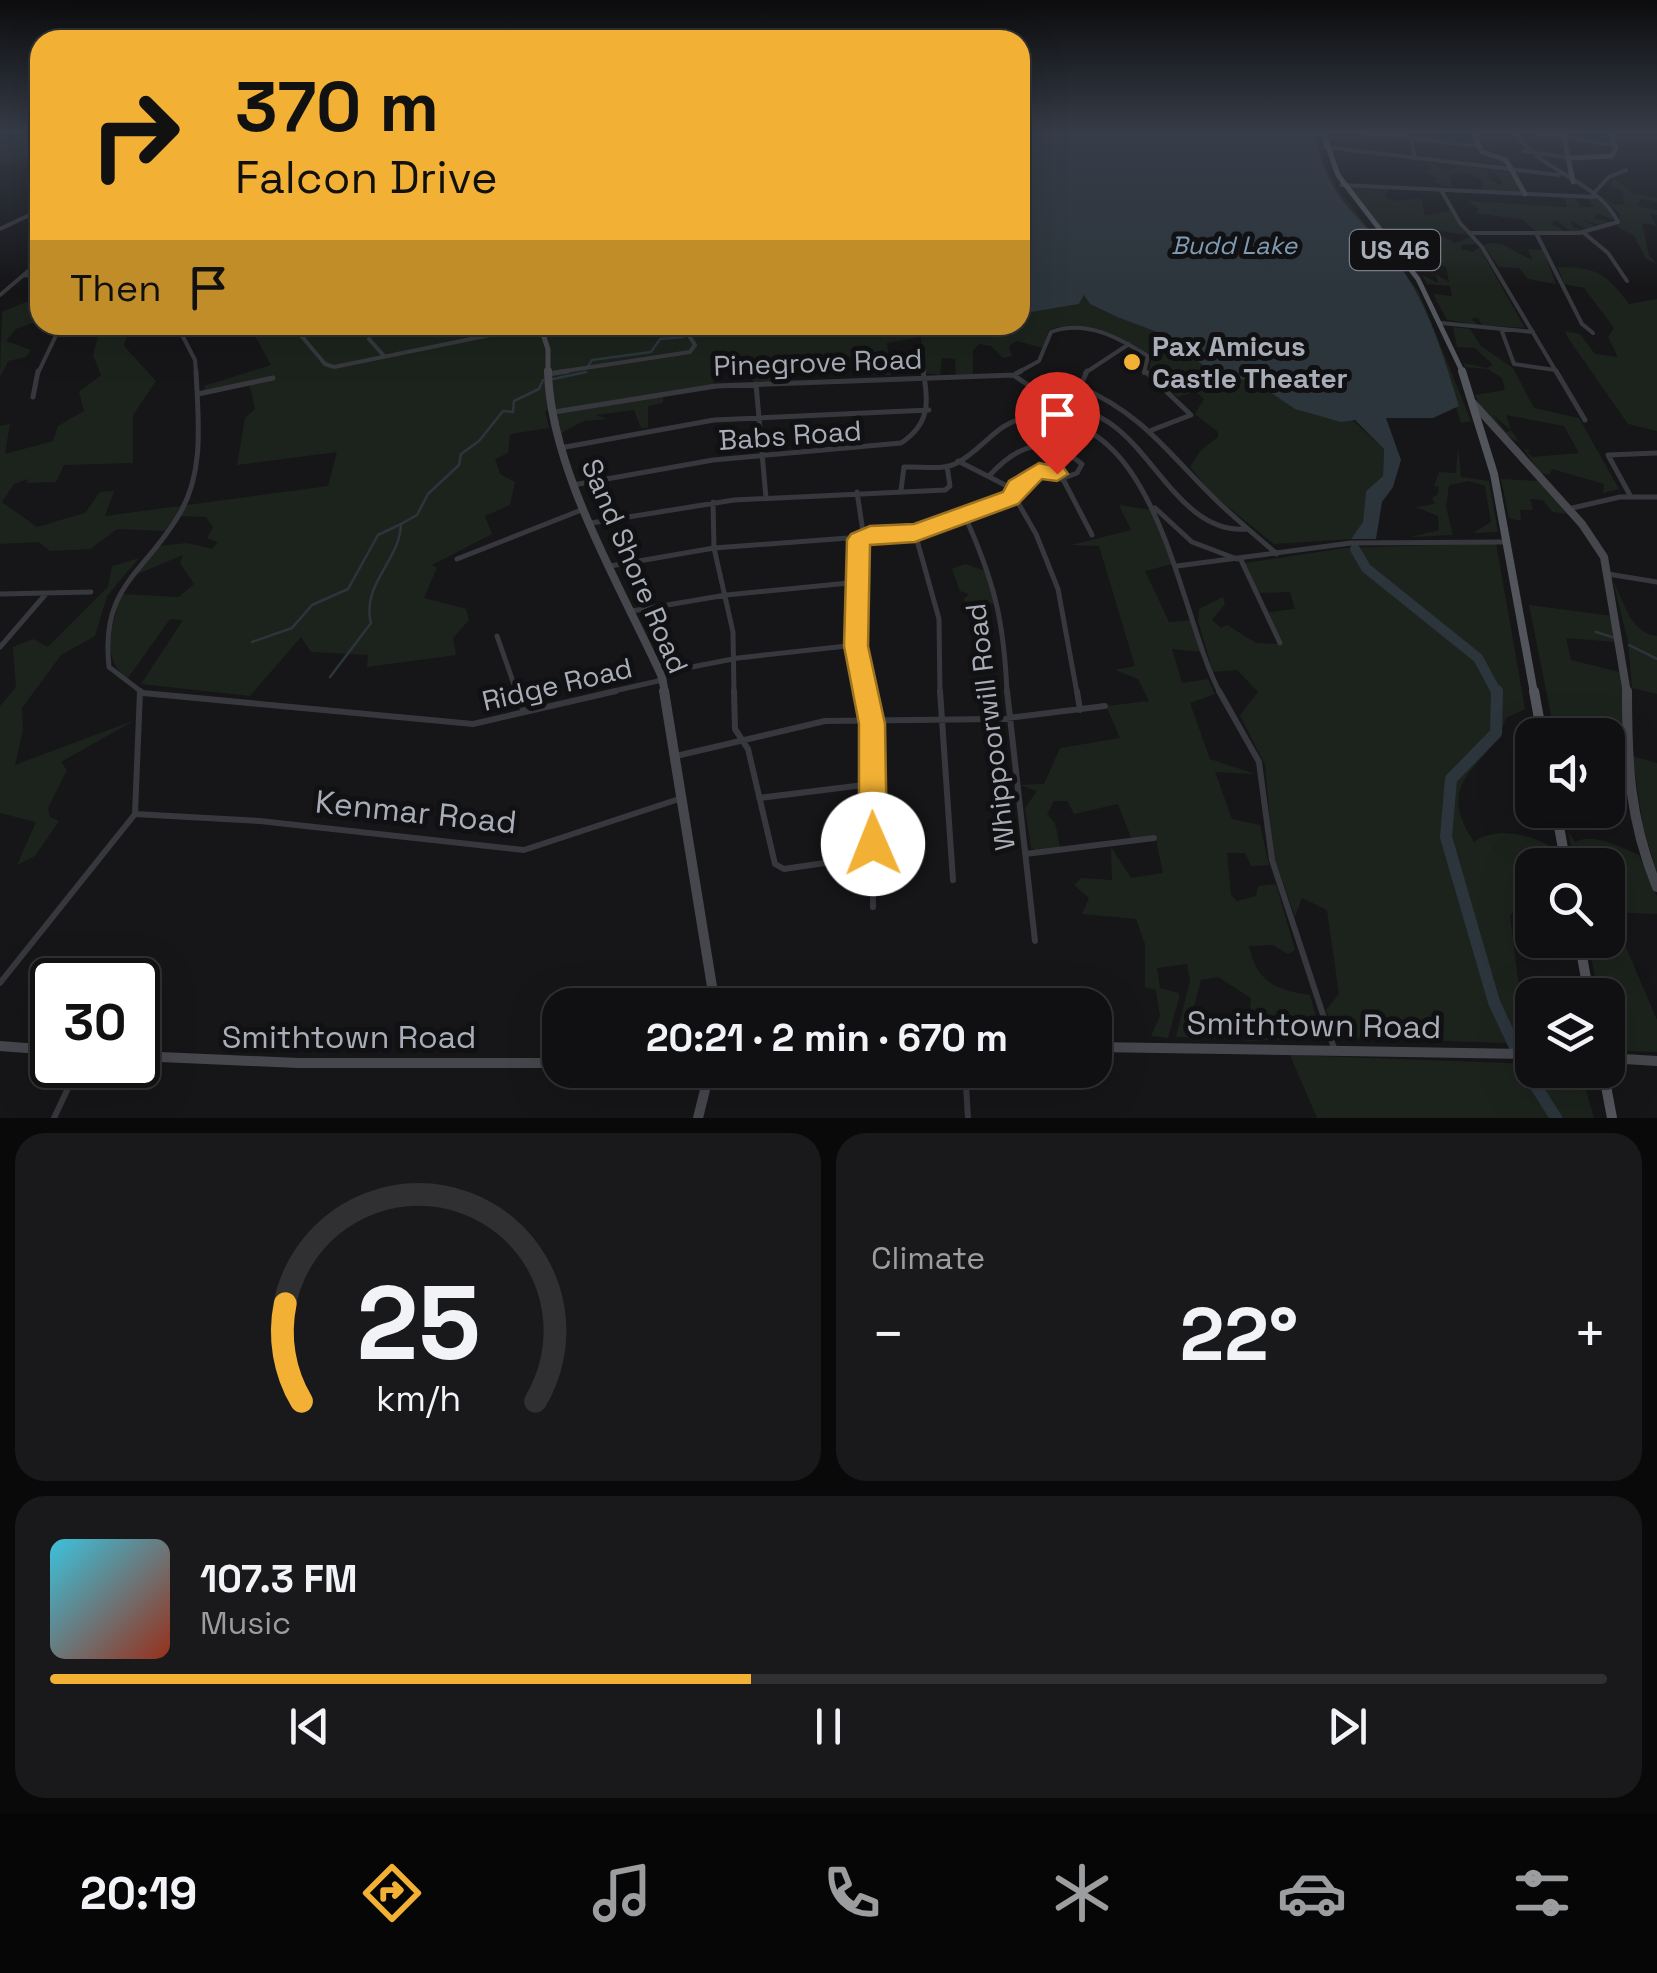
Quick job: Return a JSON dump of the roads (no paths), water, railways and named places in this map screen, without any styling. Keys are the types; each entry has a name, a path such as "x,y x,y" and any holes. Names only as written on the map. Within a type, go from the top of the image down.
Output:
{"main road":[{"name":"US 46","path":"1341,185 1410,268 1441,323 1470,400 1482,435 1506,542 1539,718"},
{"path":"1607,1088 1612,1118"}],"street":[{"path":"1519,184 1524,194"},
{"path":"1468,233 1584,233 1618,222 1616,214 1576,184"},
{"path":"1595,196 1604,184"},
{"path":"1341,185 1595,196"},
{"path":"1441,190 1585,420"},
{"path":"0,229 30,215"},
{"path":"1536,233 1566,296 1593,333"},
{"path":"1584,233 1608,253 1627,281"},
{"path":"0,295 30,270"},
{"path":"24,275 30,276"},
{"path":"1441,323 1533,332"},
{"path":"1014,375 1039,361 1051,332 1064,328 1104,333 1148,355 1144,374 1191,415 1152,430"},
{"path":"1500,329 1514,364 1555,370"},
{"path":"33,397 31,391 55,335"},
{"path":"0,983 135,814 144,693 109,668 108,625 123,584 184,506 200,450 194,354 182,335"},
{"path":"301,335 328,366 490,335"},
{"name":"Sand Shore Road","path":"543,335 548,349 551,413 560,448 573,485 662,677 713,988"},
{"path":"548,374 688,352 695,344 689,335"},
{"path":"369,339 384,356"},
{"path":"1128,344 1085,372 1079,385 1119,404 1152,430 1277,554"},
{"path":"560,448 632,432 759,418 929,410 921,377 920,348"},
{"path":"1014,375 1117,428 1206,522 1226,530 1248,528"},
{"name":"Pinegrove Road","path":"551,413 678,390 1014,375"},
{"path":"198,394 273,378"},
{"path":"756,384 766,498"},
{"path":"1470,400 1598,544 1608,574 1626,676 1626,782 1638,837 1657,887"},
{"name":"Babs Road","path":"573,485 713,460 893,446 922,430 929,410"},
{"path":"901,490 904,467 948,466 1012,420 1060,421 1083,431 1112,453 1150,503 1192,542 1240,560 1280,643"},
{"path":"1482,435 1488,427 1503,433"},
{"path":"610,566 714,548 915,533 1001,502 1041,470 1062,478 1076,473 1082,464 1063,448 1048,443 1017,449 989,476"},
{"path":"1631,496 1608,455 1657,452"},
{"path":"958,461 1014,493 1058,589 1080,710"},
{"path":"591,523 713,502 947,489 948,466"},
{"path":"1062,478 1092,535"},
{"path":"857,492 861,536 856,646 871,718 874,906"},
{"path":"1568,509 1631,496 1657,497"},
{"path":"713,502 714,548 734,632 734,729 748,750 778,868 872,856"},
{"path":"1150,503 1177,566 1209,671 1260,764 1272,858 1334,1048"},
{"path":"457,560 471,550 584,509"},
{"name":"Whippoorwill Road","path":"964,514 992,578 1004,629 1008,718 1035,941"},
{"path":"915,533 939,619 940,719 953,880"},
{"path":"1177,566 1328,546 1506,542"},
{"path":"1608,574 1657,582"},
{"path":"632,611 726,595 859,582"},
{"path":"0,594 91,592"},
{"path":"0,648 45,595"},
{"path":"498,636 524,712"},
{"name":"Ridge Road","path":"144,693 479,724 732,659 856,646"},
{"path":"676,756 792,726 871,718 1008,718 1105,706"},
{"path":"758,798 872,784"},
{"name":"Kenmar Road","path":"135,814 260,821 524,850 682,798"},
{"path":"1025,854 1154,838"},
{"path":"0,1046 30,1048"},
{"name":"Smithtown Road","path":"1112,1047 1515,1054"},
{"name":"Smithtown Road","path":"160,1057 298,1063 542,1062"},
{"path":"1625,1059 1657,1061"},
{"path":"54,1118 68,1088"},
{"path":"698,1118 706,1088"},
{"path":"966,1088 968,1118"}],"water":[{"name":"Budd Lake","path":"1030,184 1332,184 1410,281 1435,332 1459,406 1433,418 1386,418 1401,460 1393,487 1382,502 1376,539 1351,539 1363,522 1366,491 1383,476 1384,449 1355,420 1341,422 1295,409 1258,384 1254,390 1245,380 1218,375 1181,350 1173,338 1090,304 1084,295 1079,304 1031,312"}],"waterway":[{"path":"588,366 592,360 651,352 660,339 683,335"},
{"path":"553,379 586,372"},
{"path":"401,524 417,515 428,494 459,465 461,454 479,441 503,411 513,412 514,401 539,389 543,380"},
{"path":"252,642 292,628 312,605 348,589 378,535 401,524"},
{"path":"330,677 371,623 371,596 394,550 401,524"},
{"path":"1355,549 1366,568 1478,658 1497,693"},
{"path":"1596,632 1615,638"},
{"path":"1629,645 1657,659"},
{"path":"1497,693 1496,733 1451,779 1446,837 1494,1002 1515,1047"},
{"path":"1537,1088 1556,1118"}],"place":[{"name":"Pax Amicus Castle Theater","path":"1132,362"}]}
